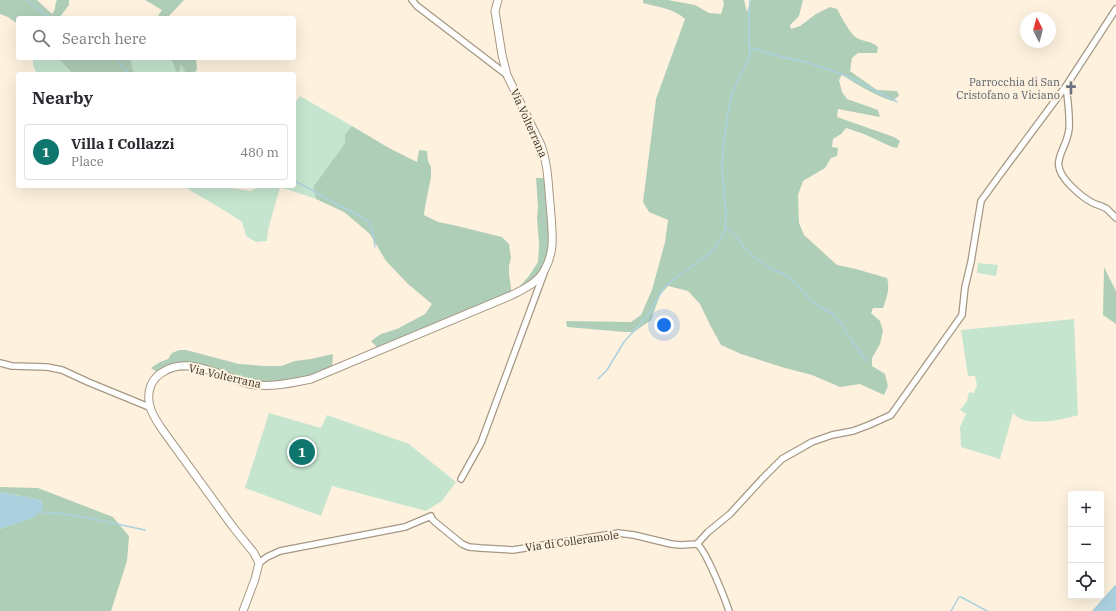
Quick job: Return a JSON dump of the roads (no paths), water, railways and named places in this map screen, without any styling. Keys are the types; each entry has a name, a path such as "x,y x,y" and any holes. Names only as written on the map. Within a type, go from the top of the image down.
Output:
{"main road":[{"name":"Via Volterrana","path":"149,407 148,398 154,379 167,369 187,366 204,369 250,384 264,386 311,379 512,295 535,281 545,271 550,259 552,246 545,157 541,145 507,75 502,56 495,11 498,0"},
{"path":"149,407 164,432 233,527 254,553 259,563 255,579 243,611"}],"street":[{"path":"412,0 417,6 507,75"},
{"path":"728,611 725,600 706,558 700,546 697,544 708,532 730,514 782,459 812,442 869,425 891,415 962,315 965,287 971,262 981,202 1066,86 1116,9"},
{"path":"1066,86 1069,105 1069,130 1060,154 1059,168 1070,186 1079,194 1092,203 1106,208 1116,218"},
{"name":"Via Volterrana","path":"461,479 480,443 545,271"},
{"path":"0,363 12,366 47,367 62,370 149,407"},
{"name":"Via di Colleramole","path":"259,563 280,550 405,527 431,516 435,522 462,544 469,547 513,550 618,533 634,535 671,544 697,544"}],"water":[{"path":"0,492 42,501 42,509 36,516 0,529"},
{"path":"1116,585 1116,611 1092,611 1104,599"}],"waterway":[{"path":"27,0 47,16"},
{"path":"598,379 607,370 624,342 648,315 665,286 714,250 725,230 726,213 722,168 723,150 732,93 750,54 750,0"},
{"path":"749,47 782,57 806,62 847,76 897,102"},
{"path":"118,60 127,72"},
{"path":"296,182 366,220 369,223 375,247"},
{"path":"726,227 737,237 743,246 753,256 771,269 786,275 797,284 810,300 833,314 841,323 866,361"},
{"path":"39,512 79,516 145,530"},
{"path":"951,611 959,597 987,611"}],"place":[{"name":"Parrocchia di San Cristofano a Viciano","path":"1071,88"},
{"name":"Villa I Collazzi","path":"302,452"}]}
